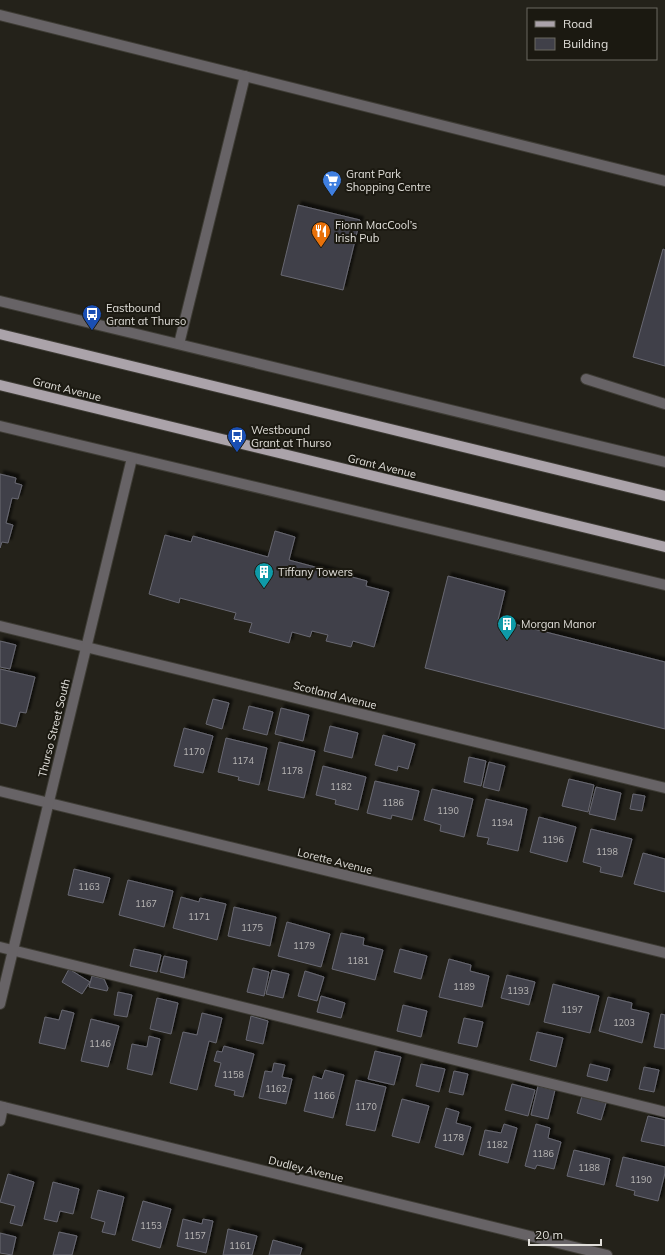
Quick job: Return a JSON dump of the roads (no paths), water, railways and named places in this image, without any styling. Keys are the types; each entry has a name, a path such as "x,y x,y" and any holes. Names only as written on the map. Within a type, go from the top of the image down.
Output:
{"main road":[{"path":"0,334 665,496"},
{"name":"Grant Avenue","path":"0,385 665,547"}],"street":[{"path":"0,15 665,181"},
{"path":"179,344 245,76"},
{"path":"0,300 665,462"},
{"path":"586,379 665,404"},
{"path":"0,426 665,585"},
{"name":"Thurso Street South","path":"0,1004 132,458"},
{"name":"Scotland Avenue","path":"0,626 665,788"},
{"name":"Lorette Avenue","path":"0,791 665,953"},
{"path":"0,947 665,1112"},
{"path":"0,1121 2,1106"},
{"name":"Dudley Avenue","path":"2,1106 607,1255"}],"place":[{"name":"Grant Park Shopping Centre","path":"332,197"},
{"name":"Fionn MacCool’s Irish Pub","path":"321,248"},
{"name":"Eastbound Grant at Thurso","path":"92,331"},
{"name":"Westbound Grant at Thurso","path":"237,453"},
{"name":"Tiffany Towers","path":"264,589"},
{"name":"Morgan Manor","path":"507,641"}]}
